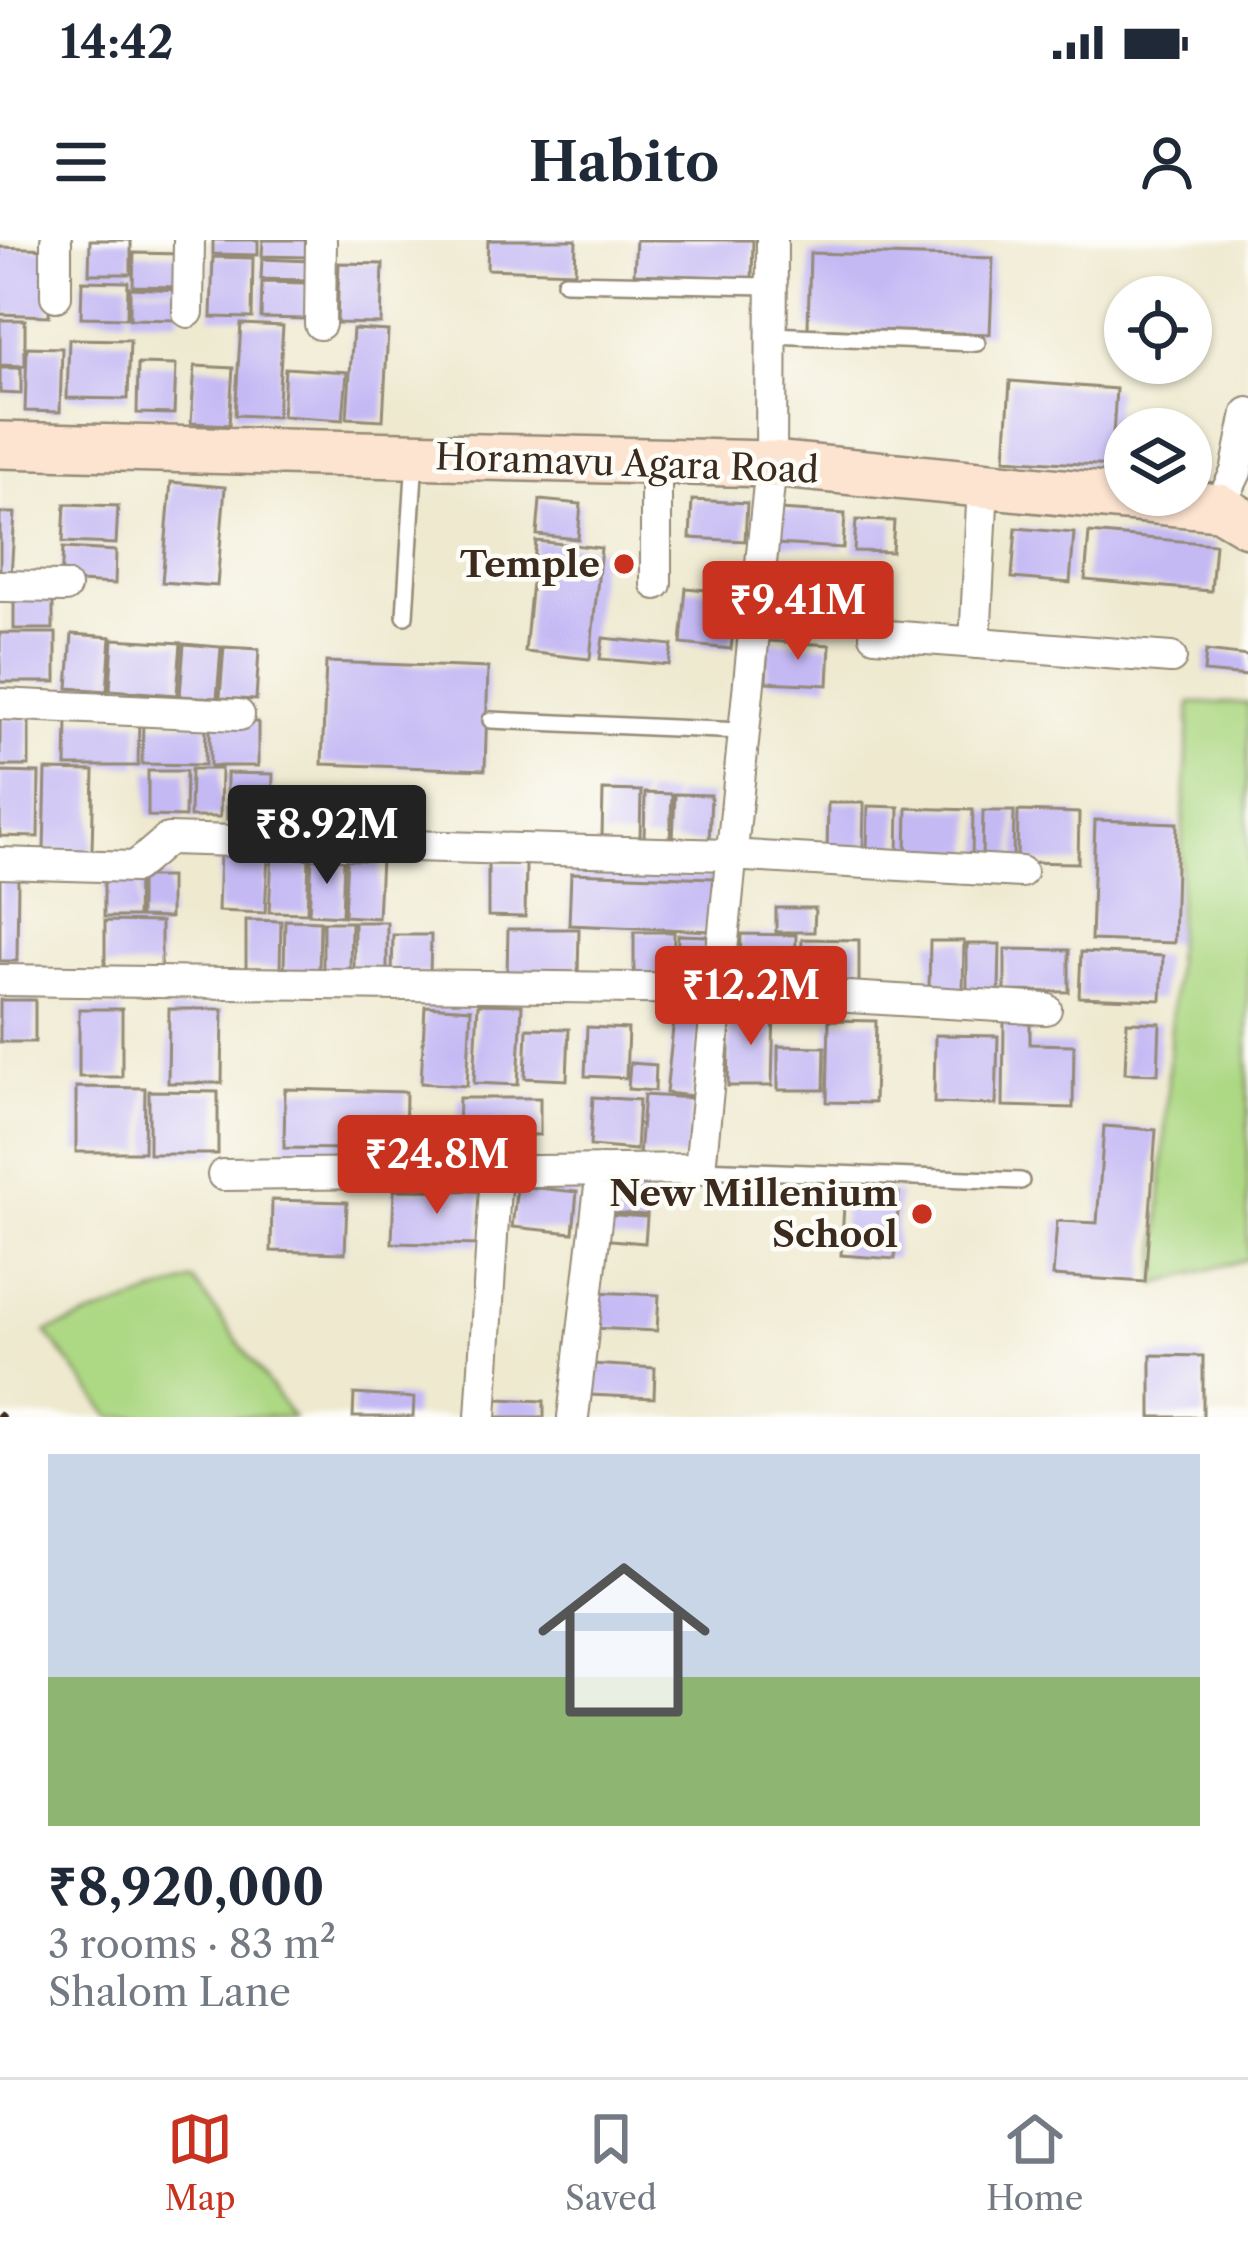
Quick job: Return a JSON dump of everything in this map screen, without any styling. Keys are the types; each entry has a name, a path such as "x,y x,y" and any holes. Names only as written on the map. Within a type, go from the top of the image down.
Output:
{"street":[{"path":"56,240 56,296"},
{"path":"188,312 189,240"},
{"path":"320,324 321,240"},
{"path":"223,1175 700,1169 728,855 771,464 772,240"},
{"path":"1233,515 1248,413"},
{"name":"Horamavu Agara Road","path":"0,445 771,464 1233,515"},
{"path":"656,462 656,584"},
{"path":"975,643 983,484"},
{"path":"0,586 65,587"},
{"path":"875,635 1172,658"},
{"path":"0,704 239,715"},
{"path":"0,863 135,867 168,839 728,855 1022,872"},
{"path":"0,980 716,988 1046,1010"},
{"path":"573,1417 602,1170"},
{"path":"481,1417 496,1172"}],"lane":[{"path":"565,281 769,286"},
{"path":"770,335 977,344"},
{"path":"405,616 416,455"},
{"path":"491,720 742,731"},
{"path":"700,1169 1021,1181"}],"green space":[{"path":"1190,703 1248,703 1248,1259 1156,1284"},
{"path":"193,1280 293,1417 111,1417 46,1332"}],"building":[{"path":"90,240 131,240 131,274 89,274"},
{"path":"213,240 258,240 258,255 213,254"},
{"path":"263,240 309,240 309,257 262,256"},
{"path":"488,240 576,240 575,272 487,269"},
{"path":"636,240 753,240 752,278 634,274"},
{"path":"0,247 51,249 49,316 0,314"},
{"path":"134,253 182,254 181,287 133,286"},
{"path":"810,253 993,258 990,334 808,328"},
{"path":"213,257 253,258 252,318 211,317"},
{"path":"262,259 309,261 308,280 261,279"},
{"path":"339,263 383,264 381,324 337,323"},
{"path":"82,281 128,282 127,318 81,317"},
{"path":"262,282 307,283 306,319 261,318"},
{"path":"130,288 179,290 179,320 130,319"},
{"path":"0,320 25,320 25,366 0,365"},
{"path":"241,324 283,326 277,417 235,415"},
{"path":"353,329 388,331 383,420 347,418"},
{"path":"69,339 130,340 128,399 67,398"},
{"path":"27,347 62,348 60,412 25,411"},
{"path":"138,364 176,365 174,414 137,413"},
{"path":"195,366 233,368 229,425 191,423"},
{"path":"0,368 21,368 21,394 0,393"},
{"path":"285,368 347,372 343,420 282,416"},
{"path":"1010,381 1116,389 1115,408 1104,408 1104,466 1005,459"},
{"path":"171,482 225,487 217,586 162,582"},
{"path":"540,500 581,504 578,539 537,535"},
{"path":"692,500 747,503 745,541 690,538"},
{"path":"65,504 118,506 116,544 63,542"},
{"path":"778,510 845,514 843,548 776,544"},
{"path":"0,513 15,513 11,575 0,575"},
{"path":"856,520 894,521 892,552 854,551"},
{"path":"1016,528 1074,533 1070,583 1012,578"},
{"path":"1089,533 1215,544 1211,591 1085,580"},
{"path":"536,541 601,548 590,659 525,652"},
{"path":"63,548 116,551 115,584 61,581"},
{"path":"686,588 737,593 731,649 681,644"},
{"path":"14,597 53,598 53,629 14,629"},
{"path":"0,633 56,633 56,682 0,682"},
{"path":"72,634 111,637 107,691 68,688"},
{"path":"603,638 672,645 669,665 600,659"},
{"path":"113,639 181,643 177,695 110,690"},
{"path":"768,641 830,645 828,685 766,682"},
{"path":"184,644 221,647 217,698 180,696"},
{"path":"224,647 259,649 256,700 220,698"},
{"path":"1206,651 1248,656 1248,676 1204,672"},
{"path":"326,662 488,668 485,770 322,764"},
{"path":"0,718 29,718 29,766 0,766"},
{"path":"67,720 139,721 138,766 66,766"},
{"path":"210,722 258,722 258,766 210,766"},
{"path":"143,724 206,724 205,765 142,764"},
{"path":"191,769 221,769 220,817 190,817"},
{"path":"46,770 94,771 92,851 44,850"},
{"path":"148,771 186,771 185,817 148,816"},
{"path":"0,772 39,773 38,837 0,836"},
{"path":"227,773 273,774 272,820 227,819"},
{"path":"603,790 641,791 640,838 602,837"},
{"path":"645,793 672,794 670,841 644,840"},
{"path":"675,794 711,795 709,843 673,842"},
{"path":"828,803 864,803 863,856 827,855"},
{"path":"868,806 899,807 898,855 867,855"},
{"path":"907,808 973,810 972,859 906,857"},
{"path":"983,811 1014,811 1013,861 982,860"},
{"path":"1018,811 1079,813 1078,863 1017,862"},
{"path":"1095,820 1177,823 1174,943 1091,940"},
{"path":"220,853 268,855 265,913 218,911"},
{"path":"272,854 309,856 307,913 269,912"},
{"path":"312,858 344,859 342,916 309,914"},
{"path":"347,858 381,859 378,918 344,916"},
{"path":"488,864 526,864 525,917 488,916"},
{"path":"571,873 714,878 712,931 569,925"},
{"path":"104,877 138,877 137,917 104,917"},
{"path":"140,877 170,877 170,918 140,917"},
{"path":"0,878 18,878 17,961 0,961"},
{"path":"776,908 815,908 814,932 776,932"},
{"path":"246,920 281,921 280,969 246,968"},
{"path":"285,920 320,921 319,972 284,971"},
{"path":"105,921 161,922 161,967 105,967"},
{"path":"323,922 351,922 350,972 323,972"},
{"path":"354,922 387,922 387,973 354,973"},
{"path":"508,929 579,929 578,977 507,976"},
{"path":"634,932 674,932 673,982 634,982"},
{"path":"741,934 796,935 795,983 740,982"},
{"path":"393,935 431,935 430,973 392,973"},
{"path":"678,935 709,936 709,981 677,981"},
{"path":"802,939 859,940 859,986 801,985"},
{"path":"930,941 964,941 963,990 929,990"},
{"path":"967,944 1000,944 999,991 967,990"},
{"path":"1005,949 1069,950 1069,992 1005,991"},
{"path":"1081,952 1163,956 1161,1000 1079,997"},
{"path":"0,1000 35,1000 35,1042 0,1042"},
{"path":"478,1004 522,1005 518,1085 474,1083"},
{"path":"425,1006 471,1009 467,1086 421,1083"},
{"path":"79,1009 122,1009 122,1077 79,1077"},
{"path":"169,1009 223,1009 222,1083 168,1083"},
{"path":"675,1010 702,1013 692,1096 666,1093"},
{"path":"730,1010 774,1011 772,1086 728,1086"},
{"path":"829,1020 876,1021 874,1103 827,1102"},
{"path":"1004,1021 1030,1021 1030,1044 1074,1045 1073,1108 1003,1106"},
{"path":"1127,1022 1160,1023 1158,1074 1125,1073"},
{"path":"587,1027 628,1029 626,1078 585,1076"},
{"path":"527,1028 569,1029 567,1080 525,1078"},
{"path":"935,1035 998,1036 996,1105 934,1103"},
{"path":"778,1046 825,1047 824,1090 778,1090"},
{"path":"630,1063 656,1065 655,1091 628,1089"},
{"path":"76,1087 145,1088 144,1152 76,1152"},
{"path":"285,1089 406,1092 405,1150 284,1148"},
{"path":"149,1091 218,1092 218,1154 149,1154"},
{"path":"644,1095 692,1098 687,1158 639,1155"},
{"path":"593,1097 639,1100 636,1150 590,1146"},
{"path":"459,1098 540,1098 540,1135 458,1134"},
{"path":"1104,1126 1156,1130 1145,1282 1053,1276 1057,1221 1097,1223"},
{"path":"605,1182 649,1186 647,1215 603,1212"},
{"path":"517,1186 577,1192 573,1233 512,1227"},
{"path":"394,1190 481,1191 480,1245 392,1243"},
{"path":"845,1190 899,1193 895,1259 841,1255"},
{"path":"272,1200 347,1202 345,1253 271,1251"},
{"path":"602,1214 647,1217 645,1243 600,1239"},
{"path":"594,1292 659,1295 657,1331 592,1328"},
{"path":"1151,1355 1203,1356 1203,1417 1151,1417"},
{"path":"590,1364 655,1368 654,1398 589,1395"},
{"path":"354,1394 414,1398 413,1417 353,1417"},
{"path":"497,1399 544,1401 544,1417 496,1417"}],"place":[{"name":"Temple","path":"624,564"},
{"name":"New Millenium School","path":"922,1214"}]}
